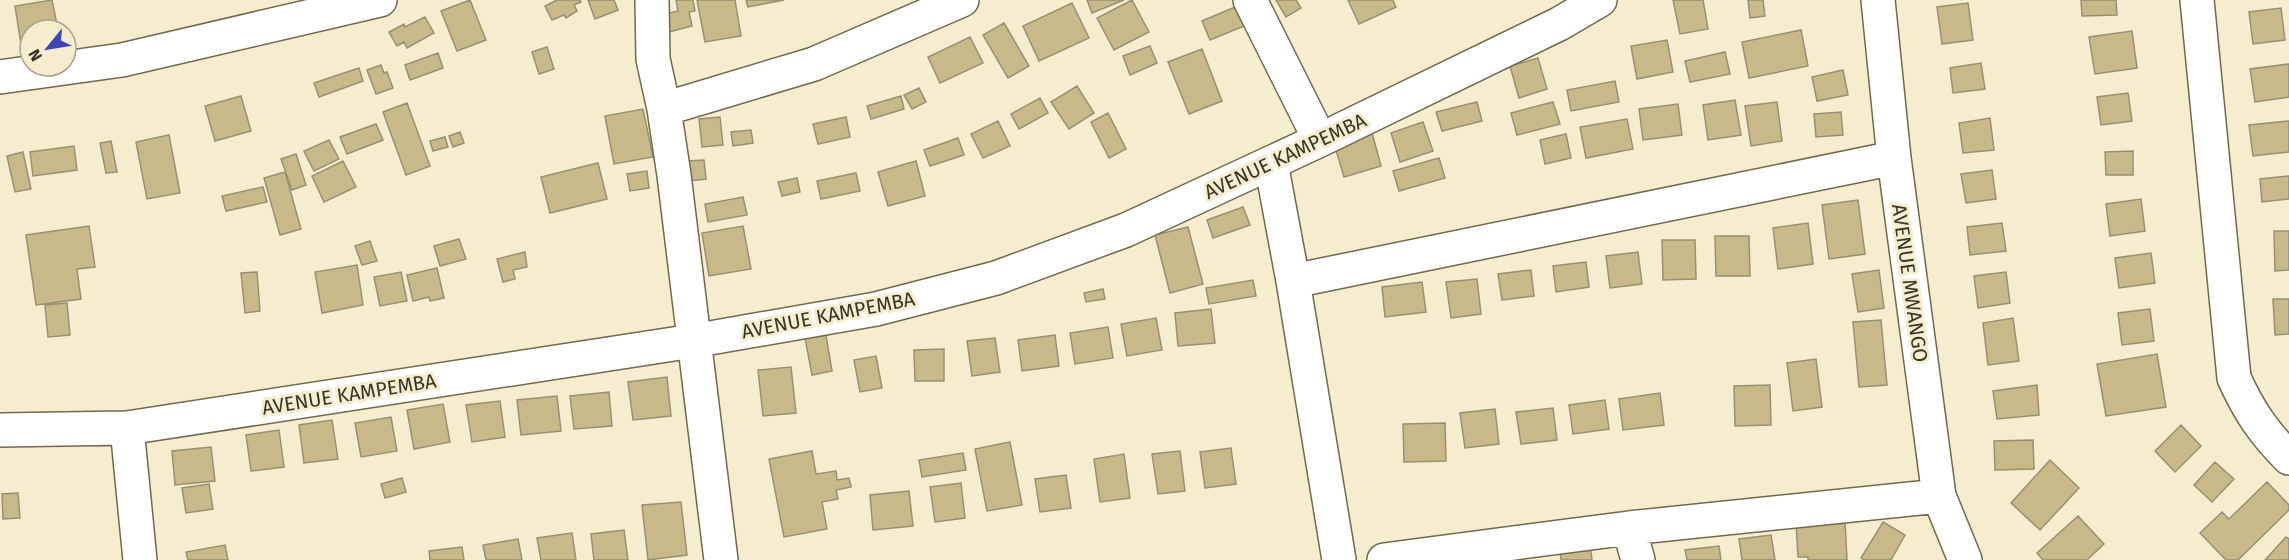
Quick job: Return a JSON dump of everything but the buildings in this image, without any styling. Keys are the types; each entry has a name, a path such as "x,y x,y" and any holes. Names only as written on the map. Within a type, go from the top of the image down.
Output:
{"street":[{"path":"0,77 122,60 380,0"},
{"path":"652,0 653,59 664,109 674,176 721,560"},
{"path":"664,109 814,64 962,0"},
{"path":"1250,0 1320,140"},
{"name":"AVENUE KAMPEMBA","path":"0,430 127,428 693,340 876,309 996,278 1126,230 1320,140 1558,24 1600,0"},
{"name":"AVENUE MWANGO","path":"1878,0 1894,158 1939,496 1965,560"},
{"path":"2197,0 2234,378 2248,410 2272,441 2289,458"},
{"path":"1293,281 1894,158"},
{"path":"1271,163 1339,560"},
{"path":"127,428 140,560"},
{"path":"1384,560 1629,528 1939,496"},
{"path":"1629,528 1638,560"}]}
